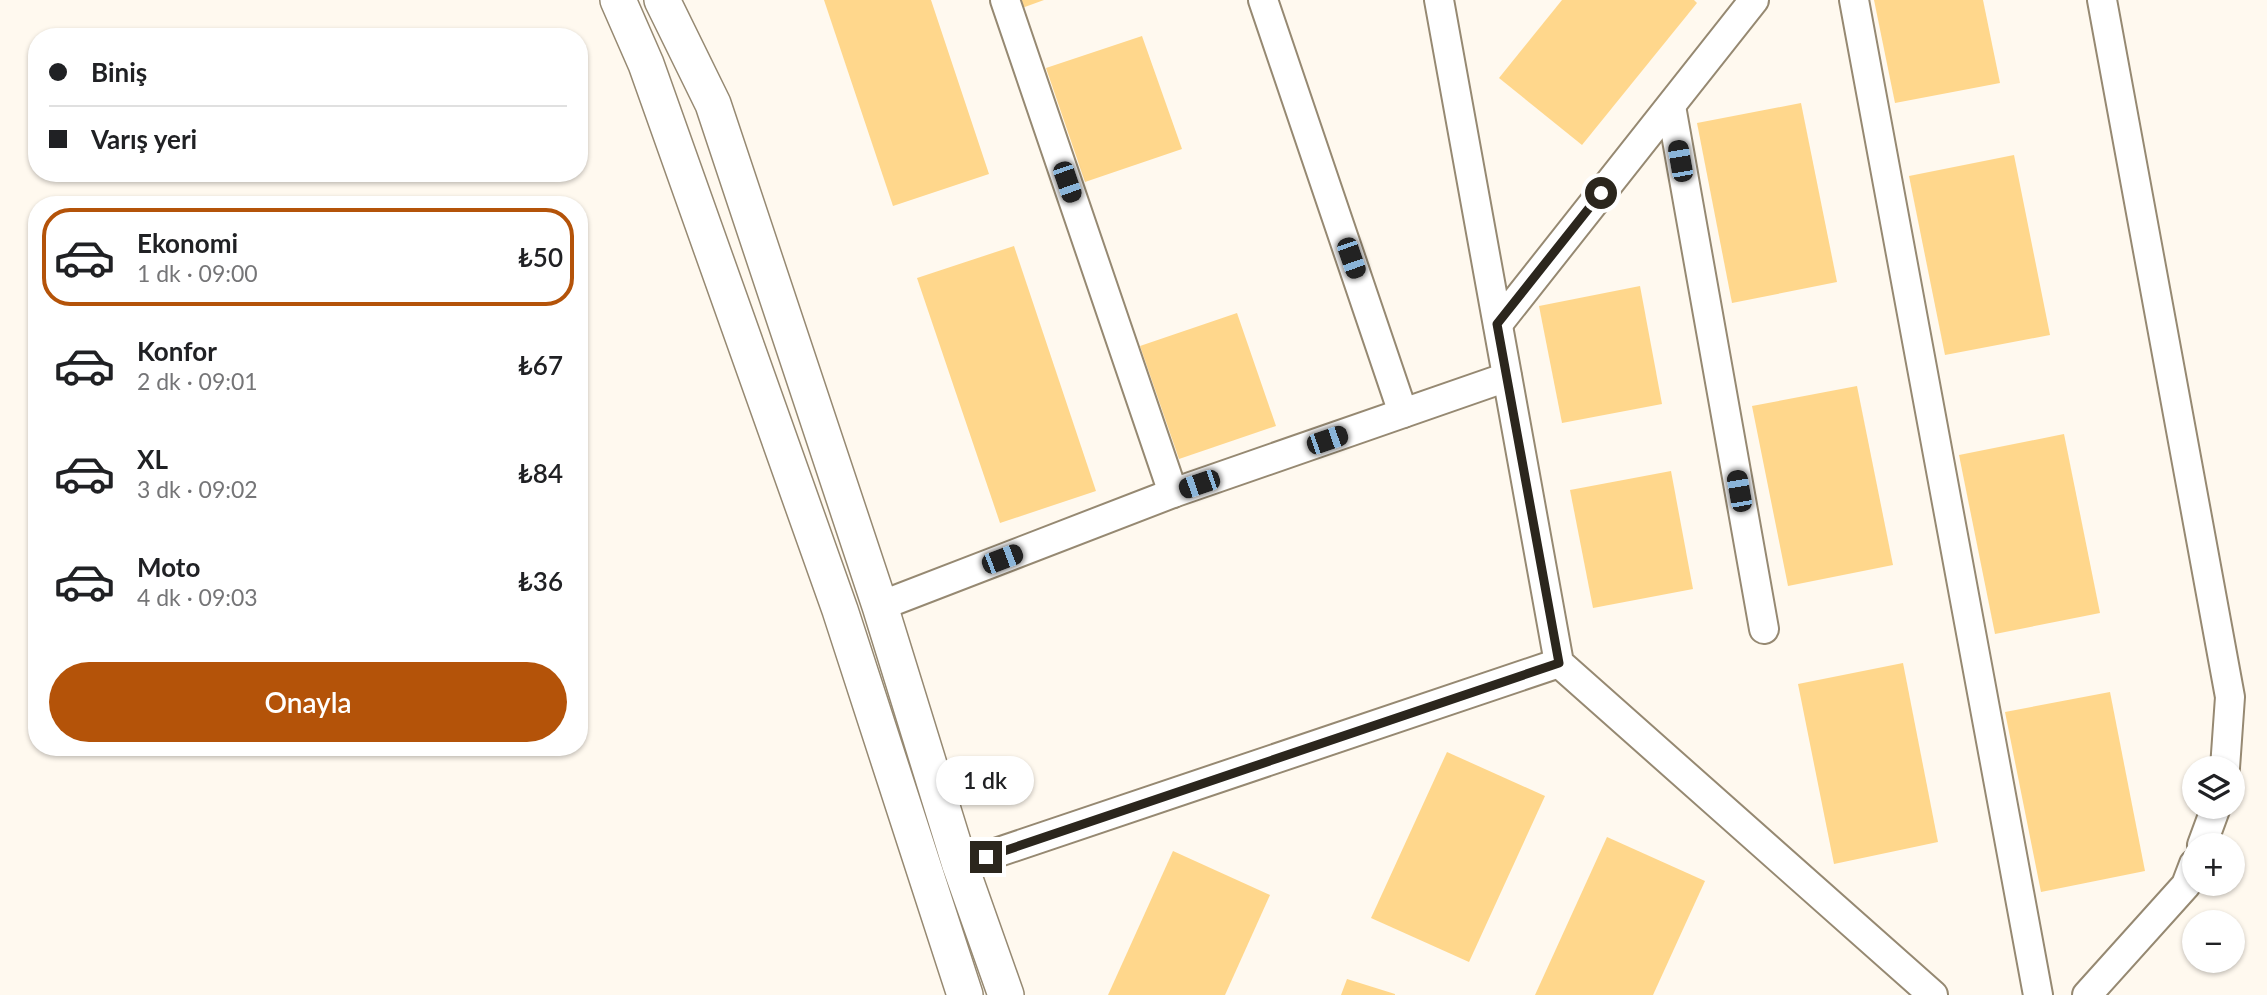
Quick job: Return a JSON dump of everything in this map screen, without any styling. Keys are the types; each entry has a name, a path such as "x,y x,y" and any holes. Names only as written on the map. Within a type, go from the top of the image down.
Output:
{"street":[{"path":"618,0 650,77 840,610 965,995"},
{"path":"662,0 713,104 880,606 960,865 1006,995"},
{"path":"1005,0 1173,493"},
{"path":"1264,0 1403,413"},
{"path":"1439,0 1559,663 1933,995"},
{"path":"1497,324 1754,0"},
{"path":"1854,0 2038,995"},
{"path":"2102,0 2230,697 2226,756"},
{"path":"1671,106 1764,629"},
{"path":"880,606 1173,493 1507,377"},
{"path":"960,865 1559,663"},
{"path":"2087,995 2182,889"}],"building":[{"path":"824,0 931,0 989,174 893,206"},
{"path":"1019,0 1044,0 1022,8"},
{"path":"1562,0 1694,0 1697,3 1582,145 1499,78"},
{"path":"1874,0 1983,0 2000,83 1895,103"},
{"path":"1142,36 1182,149 1085,182 1046,68"},
{"path":"1801,103 1837,282 1732,303 1697,123"},
{"path":"2014,155 2050,335 1945,355 1909,176"},
{"path":"1014,246 1096,491 1000,523 917,278"},
{"path":"1640,286 1662,404 1562,423 1539,306"},
{"path":"1237,313 1276,426 1179,459 1140,346"},
{"path":"1857,386 1893,565 1788,586 1752,406"},
{"path":"2064,434 2100,613 1995,634 1959,455"},
{"path":"1671,471 1693,589 1593,608 1570,490"},
{"path":"1903,663 1938,842 1834,864 1798,684"},
{"path":"2110,692 2145,871 2041,892 2005,712"},
{"path":"1447,752 1545,796 1469,962 1371,918"},
{"path":"1607,837 1705,881 1653,995 1535,995"},
{"path":"1173,851 1270,895 1225,995 1108,995"},
{"path":"1347,979 1395,994 1395,995 1341,995"}],"route":[{"path":"986,857 1559,663 1497,324 1601,193"}]}
